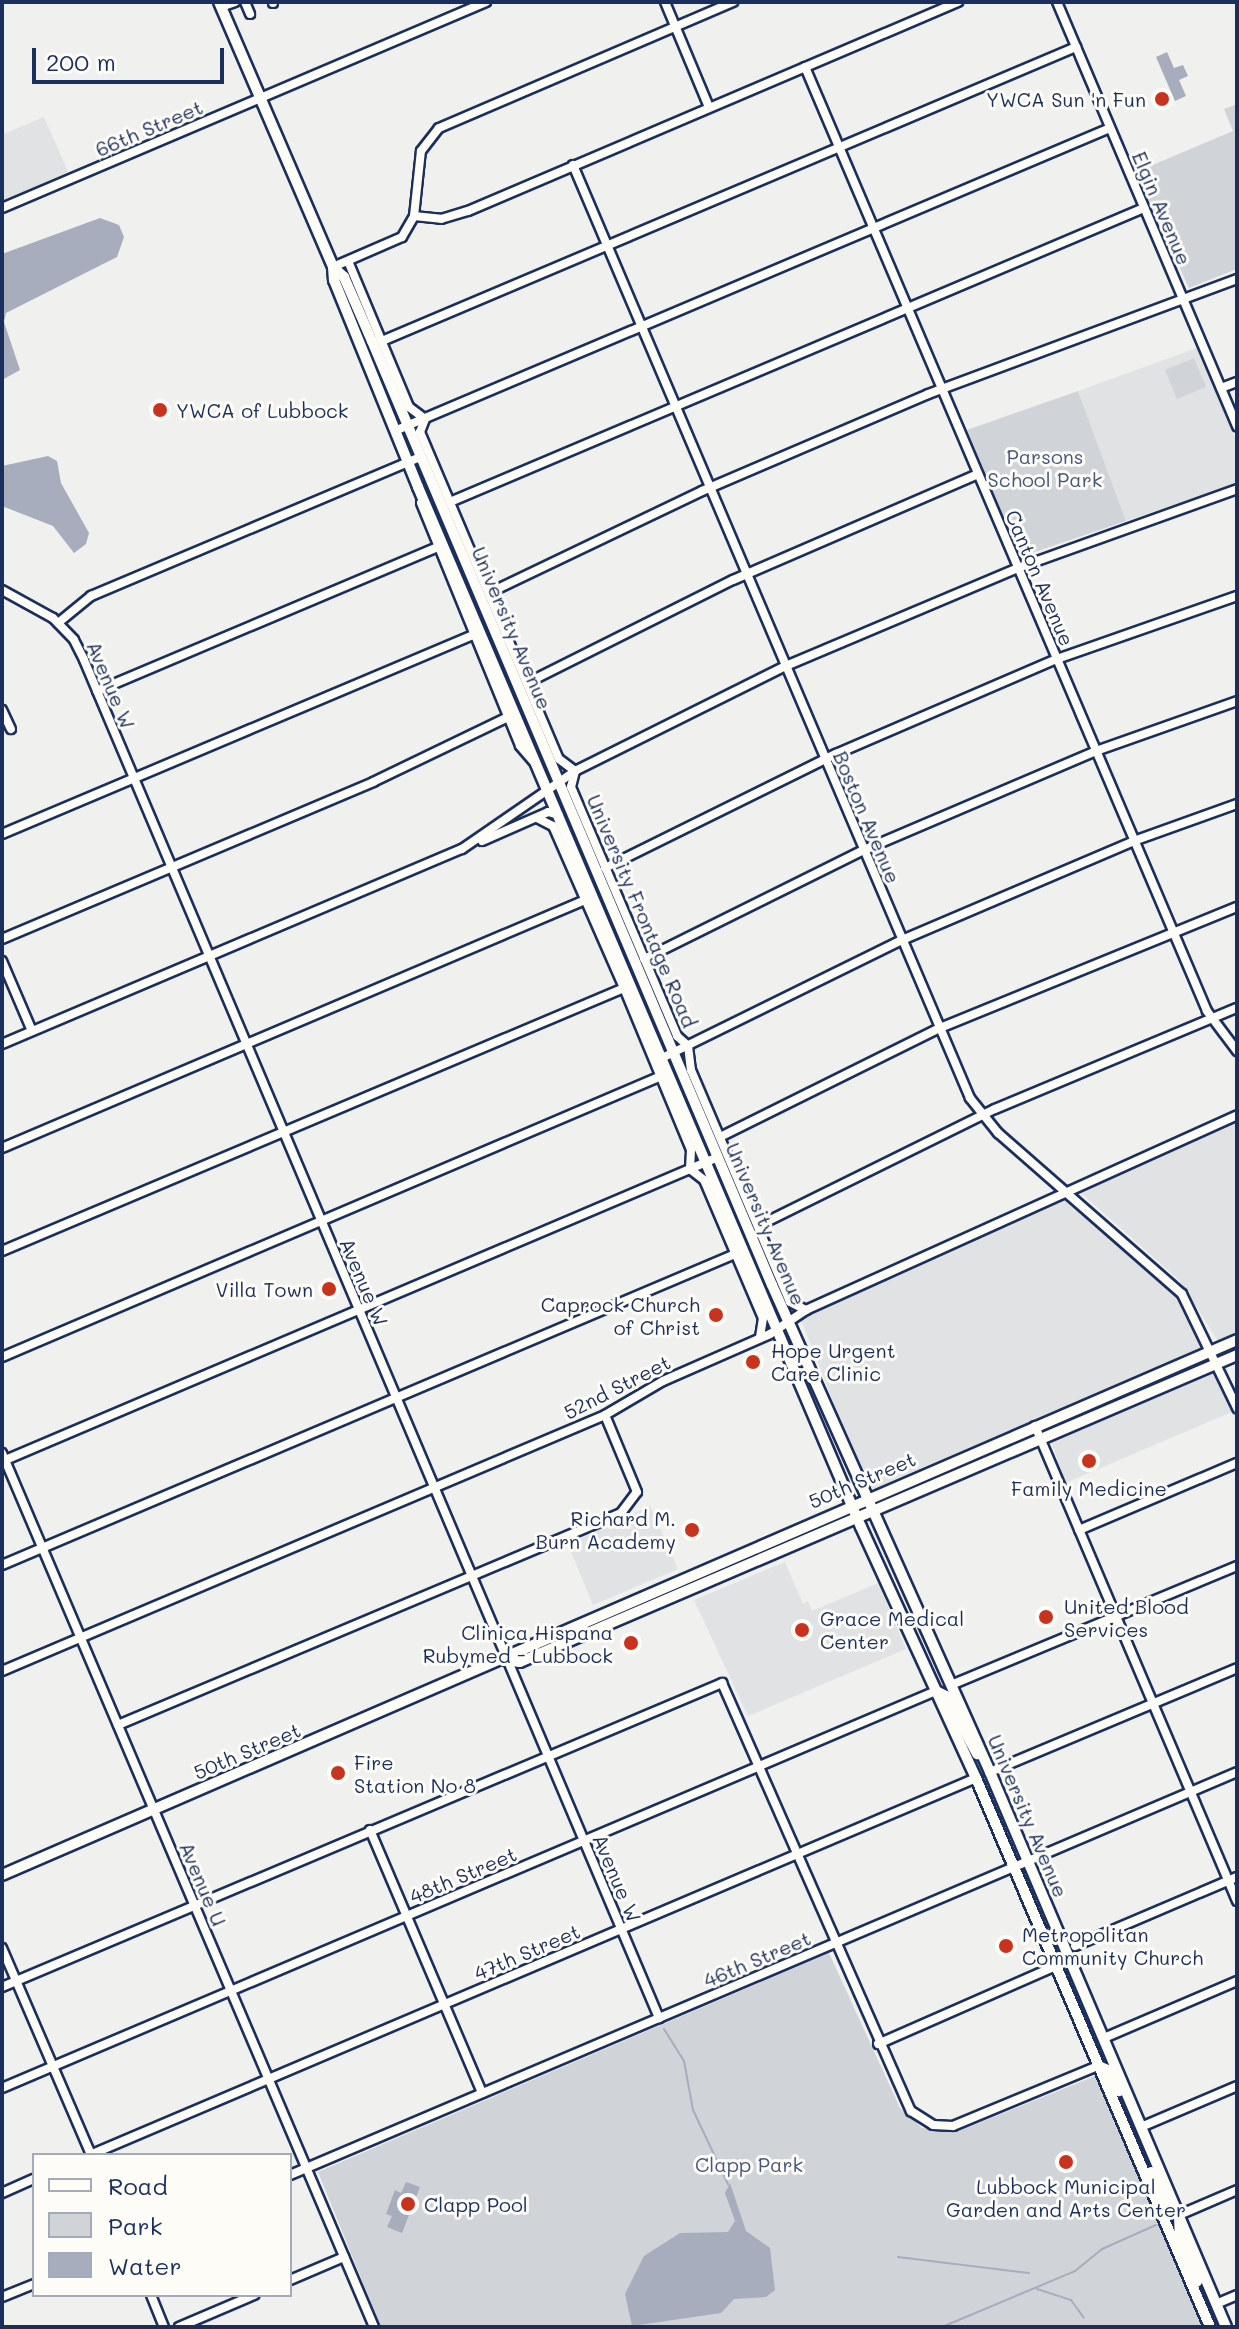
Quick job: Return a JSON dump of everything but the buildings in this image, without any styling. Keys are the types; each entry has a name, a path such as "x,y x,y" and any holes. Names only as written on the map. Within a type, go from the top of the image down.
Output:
{"main road":[{"name":"University Avenue","path":"220,5 333,267 334,280 402,428 420,457 553,784 673,1053 778,1329 851,1504 976,1778 1210,2327"},
{"name":"University Avenue","path":"402,428 418,487 539,767 553,784 559,815 662,1058 788,1321 918,1618 990,1772 1224,2327"},
{"name":"50th Street","path":"2,1875 506,1660 515,1649 1237,1340"},
{"name":"50th Street","path":"506,1660 520,1662 859,1521 1237,1355"},
{"path":"905,1624 918,1618"},
{"path":"936,1691 946,1696 990,1772"},
{"path":"1098,2066 1110,2072 1141,2127"},
{"path":"1127,2133 1164,2202 1179,2215 1180,2238 1202,2310"}],"street":[{"path":"220,5 235,2"},
{"path":"245,2 250,14"},
{"name":"66th Street","path":"2,208 486,2"},
{"path":"665,2 709,107"},
{"path":"333,267 402,237 414,216 421,151 439,128 733,2"},
{"path":"414,216 450,217 958,2"},
{"name":"Elgin Avenue","path":"1057,2 1237,426"},
{"path":"382,341 1076,47"},
{"name":"Canton Avenue","path":"805,67 1210,1017 1237,1051"},
{"path":"402,428 1110,128"},
{"name":"Boston Avenue","path":"573,165 902,940 981,1116 1175,1286 1212,1350 1237,1408"},
{"path":"450,502 1144,208"},
{"name":"University Frontage Road","path":"348,261 409,407 425,419 420,432 559,759 575,771 571,787 677,1036 688,1046 686,1057 790,1302 806,1310"},
{"path":"489,593 710,488 942,389 1237,279"},
{"path":"1221,388 1237,382"},
{"path":"58,623 91,596 420,457"},
{"path":"527,683 746,574 978,474"},
{"path":"418,487 436,548 508,717 524,752 539,767"},
{"path":"462,849 575,771 786,666 1018,568 1237,489"},
{"path":"97,691 436,548"},
{"name":"Avenue W","path":"2,590 58,623 74,640 659,2018"},
{"path":"605,868 825,759 1057,659 1237,596"},
{"path":"2,834 473,635"},
{"path":"644,959 864,850 1096,751 1237,701"},
{"path":"2,710 11,729"},
{"path":"2,939 373,782 508,717"},
{"path":"662,1058 902,940 1134,841 1237,804"},
{"path":"2,1044 548,812 559,815"},
{"path":"537,818 553,826 624,988 691,1150 690,1169"},
{"path":"2,1148 585,900"},
{"path":"720,1137 940,1028 1172,930 1237,907"},
{"path":"2,961 32,1031"},
{"path":"2,1251 624,988"},
{"path":"758,1226 981,1116 1237,1008"},
{"path":"2,1357 661,1076"},
{"name":"52nd Street","path":"2,1671 605,1415 663,1381 778,1329 806,1310 1062,1190 1237,1115"},
{"path":"3,1458 712,1159"},
{"path":"690,1169 704,1180 763,1318 760,1338"},
{"path":"2,1565 735,1254"},
{"path":"118,1725 621,1513 635,1501 637,1492 605,1415"},
{"path":"1035,1426 1190,1792 1233,1879 1237,1901"},
{"name":"Avenue U","path":"3,1458 374,2327"},
{"path":"1079,1530 1237,1463"},
{"path":"951,1685 1237,1566"},
{"path":"990,1772 1237,1668"},
{"path":"2,1987 722,1683 878,2044 916,2117 933,2125 963,2123 1098,2066"},
{"name":"48th Street","path":"2,2088 936,1691"},
{"name":"46th Street","path":"292,2174 1237,1772"},
{"name":"47th Street","path":"96,2153 976,1778"},
{"path":"370,1830 482,2093"},
{"path":"1075,1946 1233,1879"},
{"path":"2,1948 90,2153"},
{"path":"878,2044 1056,1966"},
{"path":"1104,2038 1237,1981"},
{"path":"1141,2127 1237,2086"},
{"path":"2,2193 32,2180"},
{"path":"1179,2215 1237,2190"},
{"path":"292,2279 344,2257"},
{"path":"2,2297 32,2285"},
{"path":"1217,2306 1237,2295"},
{"path":"152,2297 164,2327"},
{"path":"179,2327 249,2297"}],"shaded area":[{"path":"44,117 68,172 2,201 2,135"},
{"path":"1197,348 1237,442 1237,483 1126,521 1078,391"},
{"path":"1237,1119 1237,1334 1218,1341 1180,1281 1079,1191"},
{"path":"1061,1198 1175,1294 1201,1348 875,1488 867,1487 801,1320"},
{"path":"1213,1373 1234,1411 1065,1483 1051,1441"},
{"path":"650,1506 678,1569 593,1605 568,1544"},
{"name":"Grace Medical Center","path":"785,1562 803,1604 808,1601 812,1611 878,1583 906,1649 748,1716 694,1600"}],"green space":[{"path":"1237,104 1237,269 1189,288 1136,172 1233,131 1224,109"},
{"path":"1194,358 1206,387 1177,399 1165,370"},
{"name":"Parsons School Park","path":"1078,391 1126,521 1020,557 967,430"},
{"name":"Clapp Park","path":"829,1953 900,2108 922,2128 959,2131 1095,2076 1202,2327 381,2327 318,2172"}],"water":[{"path":"1167,52 1174,68 1183,65 1188,76 1179,80 1186,96 1175,101 1156,57"},
{"path":"100,218 119,225 124,237 117,257 6,313 4,322 20,370 2,380 2,254"},
{"path":"48,456 57,461 61,483 89,533 86,544 74,553 53,526 2,506 2,466"},
{"path":"406,2182 420,2187 402,2233 387,2227 392,2216 386,2214 395,2190 401,2193"},
{"path":"730,2183 746,2231 770,2248 775,2290 766,2297 734,2299 721,2313 632,2326 625,2294 644,2256 680,2233 728,2232 735,2221 725,2193"}],"waterway":[{"path":"664,2029 684,2061 693,2110 728,2184"},
{"path":"942,2327 1075,2271 1102,2249 1156,2225"},
{"path":"898,2257 1029,2273"},
{"path":"1037,2289 1071,2300 1084,2318"}],"place":[{"name":"YWCA Sun 'n Fun","path":"1162,99"},
{"name":"YWCA of Lubbock","path":"160,410"},
{"name":"Villa Town","path":"329,1289"},
{"name":"Caprock Church of Christ","path":"716,1315"},
{"name":"Hope Urgent Care Clinic","path":"753,1362"},
{"name":"Family Medicine","path":"1089,1461"},
{"name":"Richard M. Burn Academy","path":"692,1530"},
{"name":"United Blood Services","path":"1046,1617"},
{"name":"Grace Medical Center","path":"802,1630"},
{"name":"Clinica Hispana Rubymed - Lubbock","path":"631,1643"},
{"name":"Fire Station No 8","path":"338,1773"},
{"name":"Metropolitan Community Church","path":"1006,1946"},
{"name":"Lubbock Municipal Garden and Arts Center","path":"1066,2162"},
{"name":"Clapp Pool","path":"408,2204"}]}
